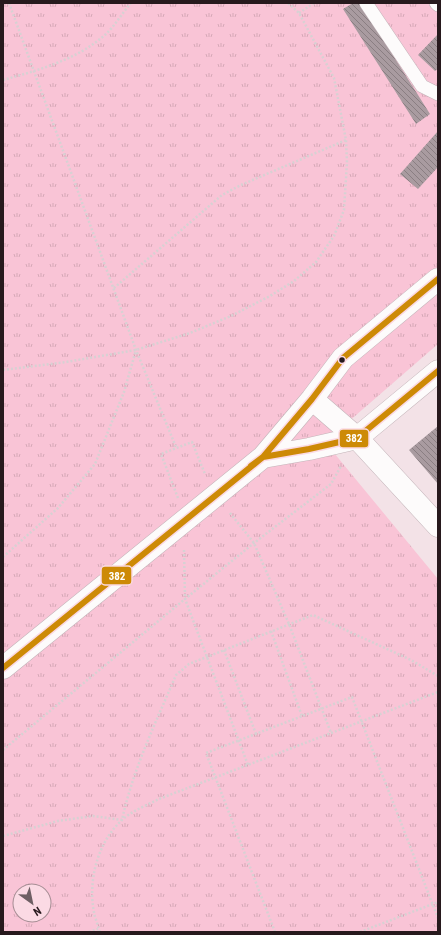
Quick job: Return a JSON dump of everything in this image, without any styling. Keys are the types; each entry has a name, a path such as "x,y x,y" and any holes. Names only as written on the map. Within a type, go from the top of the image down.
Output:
{"street":[{"path":"3,668 263,457 312,399 343,358 438,279"},
{"path":"263,457 309,449 357,438 438,371"},
{"path":"312,399 357,438 438,526"}],"lane":[{"path":"366,3 422,86 438,94"}],"path":[{"path":"9,3 136,350 176,448"},
{"path":"3,80 34,71 83,52 108,32 130,3"},
{"path":"3,370 66,362 136,350 190,333 231,316 270,296 294,281 316,262 334,236 344,210 347,162 346,140 334,78 299,13 288,3"},
{"path":"299,13 314,3"},
{"path":"114,288 222,195 241,185 346,140"},
{"path":"3,557 58,508 95,464 124,392 136,350"},
{"path":"3,750 254,543 331,484 357,438"},
{"path":"248,765 185,599 185,519 161,454 176,448 192,442 215,495 254,543 289,624 331,733"},
{"path":"122,820 136,769 176,675 189,664 312,614 411,660 438,676"},
{"path":"271,631 302,716"},
{"path":"224,650 256,734"},
{"path":"100,932 93,906 92,887 98,859 108,836 122,820 140,808 159,799 438,692"},
{"path":"275,932 206,753 352,697 438,918"},
{"path":"3,836 65,820 93,816 122,820"},
{"path":"360,932 438,902"},
{"path":"89,932 98,929"}],"green space":[{"path":"3,3 438,3 438,344 325,442 438,579 438,932 3,932"}],"building":[{"path":"353,3 360,3 430,114 416,124 343,9"},
{"path":"438,34 438,69 435,71 418,55"},
{"path":"438,131 438,167 418,189 400,174"},
{"path":"438,426 438,484 409,450"}],"transit line":[{"name":"382","path":"3,668 263,457 312,399 343,358 438,279"},
{"name":"382","path":"251,466 263,457 309,449 357,438 438,371"}]}
